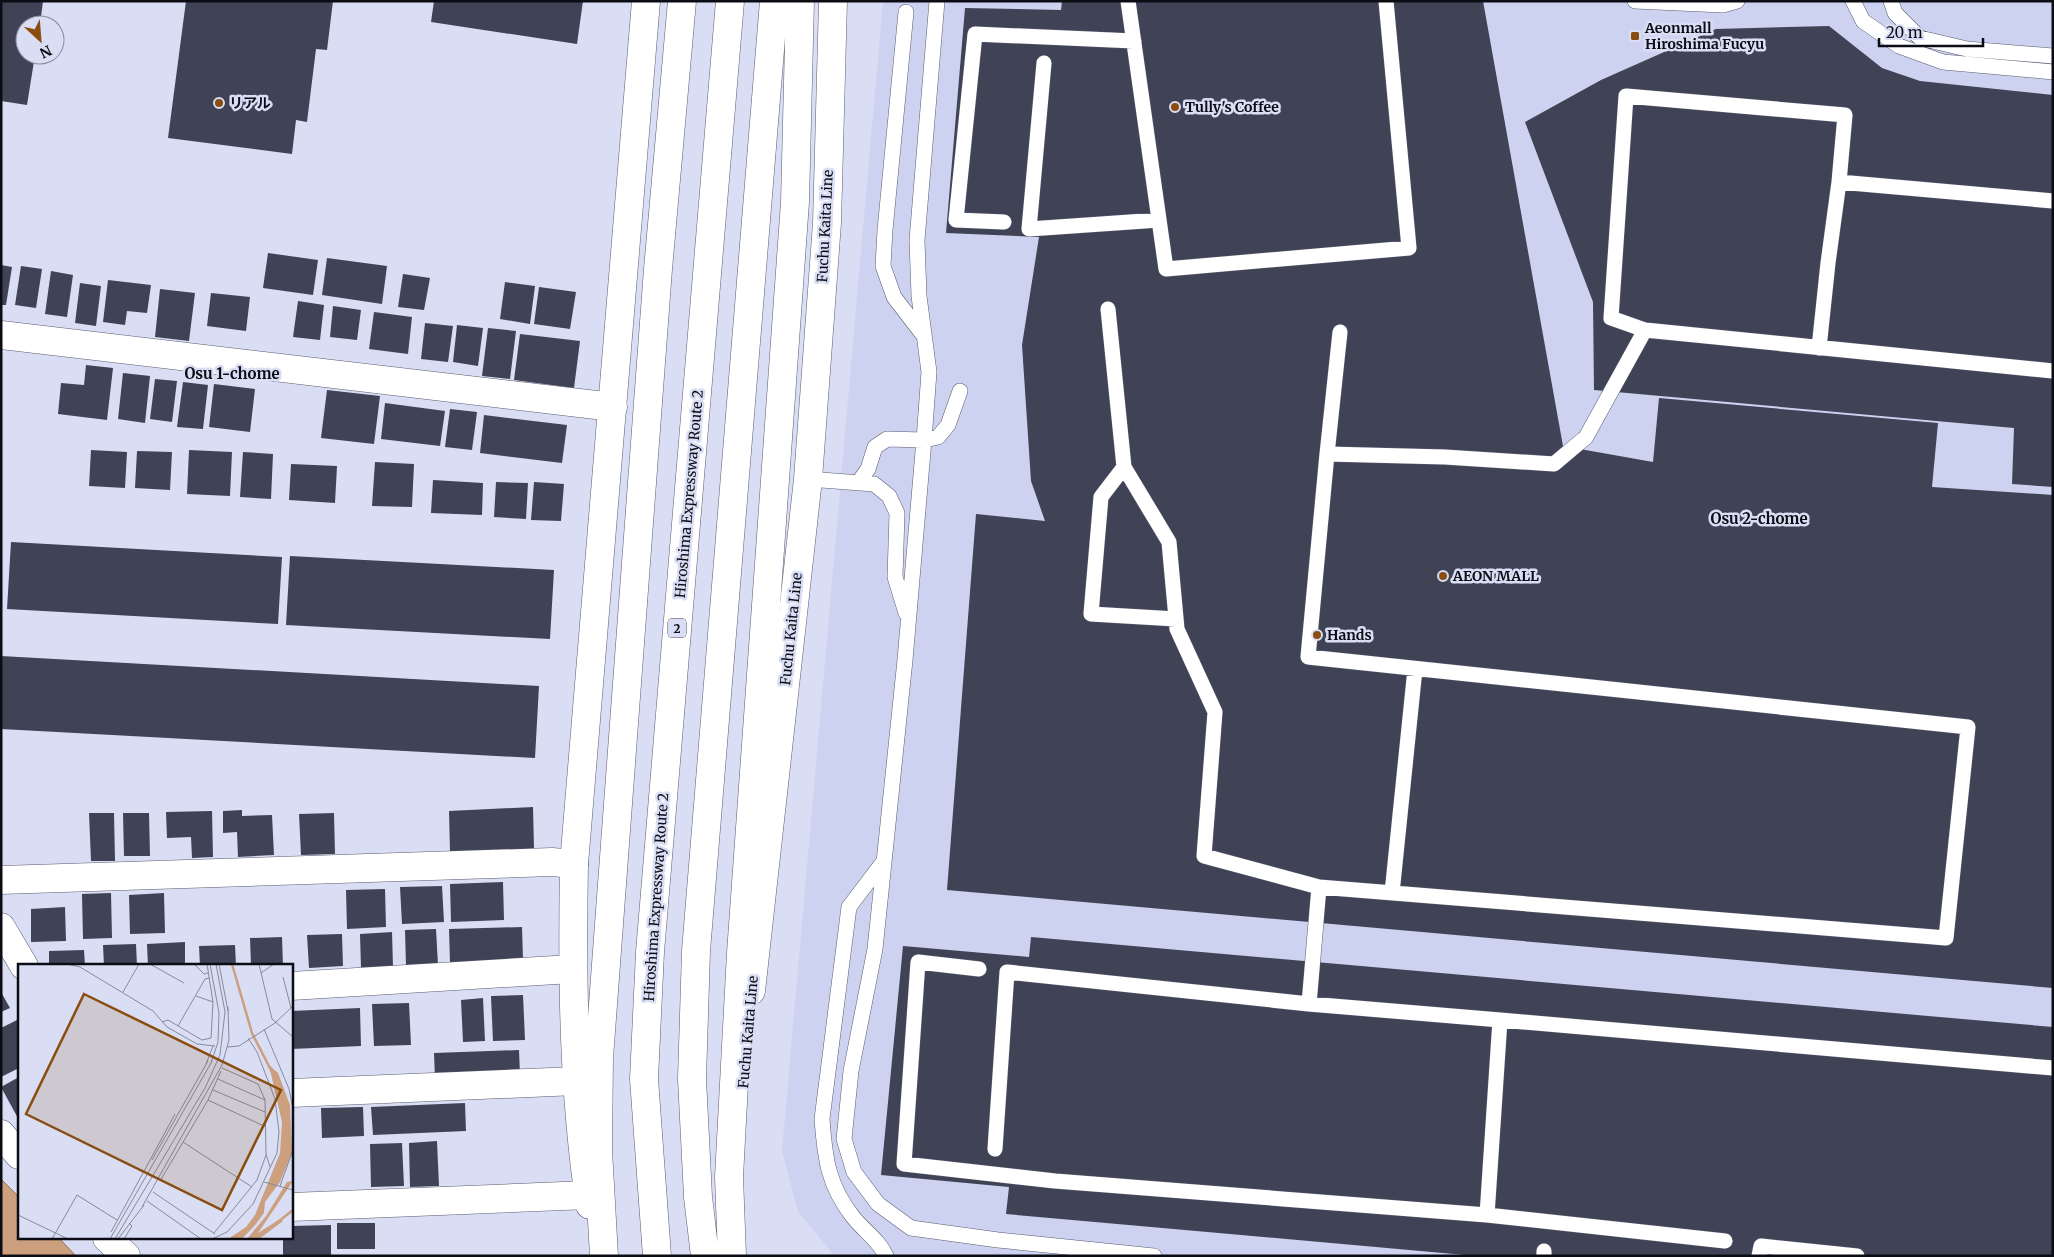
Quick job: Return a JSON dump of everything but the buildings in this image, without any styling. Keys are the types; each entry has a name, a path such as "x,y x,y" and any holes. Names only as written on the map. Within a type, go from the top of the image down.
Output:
{"main road":[{"path":"597,1256 588,1195 576,1082 572,969 574,864 646,1"},
{"path":"604,1256 598,1150 599,1058 658,270 682,1"},
{"name":"Hiroshima Expressway Route 2","path":"658,1256 644,1079 650,952 730,1"},
{"path":"705,1256 698,1197 692,1079 696,951 774,1"},
{"path":"732,1256 729,1177 740,963 795,202 800,1"},
{"name":"Fuchu Kaita Line","path":"741,1256 736,1191 752,980 808,479 827,223 833,1"},
{"path":"1,335 613,407"},
{"path":"1,880 552,862 574,864"},
{"path":"1,927 23,964"},
{"path":"292,986 572,969"},
{"path":"292,1093 576,1082"},
{"path":"1,1134 18,1154"},
{"path":"292,1207 588,1195"},
{"path":"109,1240 126,1256"}],"lane":[{"path":"937,1 917,240 919,296 929,372 924,440 875,950 850,1080 844,1139 854,1172 878,1204 911,1228 998,1240 1154,1256"},
{"path":"1128,1 1166,269 1409,248 1386,1"},
{"path":"1635,1 1723,5 1737,1"},
{"path":"1853,1 1863,21 1899,46 1943,62 2053,72"},
{"path":"1891,1 1895,14 1920,38 1967,49 2053,56"},
{"path":"906,12 883,266 894,297 924,337"},
{"path":"1004,222 956,220 975,34 1134,41"},
{"path":"1044,63 1029,228 1159,220"},
{"path":"1819,348 1845,115 1626,96 1611,318 1646,330 1819,348 2053,371"},
{"path":"1839,182 2053,202"},
{"path":"1108,309 1124,468 1169,542 1177,629 1215,712 1204,856 1319,887 1946,938 1968,727 1308,658 1340,332"},
{"path":"1327,454 1445,457 1554,464 1586,437 1646,330"},
{"path":"858,483 868,469 874,447 887,439 924,440 938,437 948,425 960,391"},
{"path":"1124,468 1101,497 1091,614 1176,619"},
{"path":"808,479 874,484 889,496 898,513 895,577 908,621"},
{"path":"1392,893 1415,669"},
{"path":"884,861 849,907 822,1119 825,1154 834,1187 854,1218 881,1246 886,1256"},
{"path":"1309,1004 1319,887"},
{"path":"980,969 918,962 904,1164 1055,1181 1487,1215 1725,1240"},
{"path":"995,1149 1007,972 1309,1004 2053,1068"},
{"path":"1487,1215 1500,1020"},
{"path":"1760,1256 1760,1246 1857,1256"}],"shaded area":[{"name":"AEON MALL","path":"883,1 2053,1 2053,1256 835,1256 798,1212 782,1151"},
{"path":"1,1179 18,1196 18,1240 61,1240 76,1256 1,1256"}],"place":[{"name":"Aeonmall Hiroshima Fucyu","path":"1635,36"},
{"name":"リアル","path":"219,103"},
{"name":"Tully's Coffee","path":"1175,107"},
{"name":"AEON MALL","path":"1443,576"},
{"name":"Hands","path":"1317,635"}],"district":[{"name":"Osu 1-chome","path":"232,373"},
{"name":"Osu 2-chome","path":"1759,518"}]}
